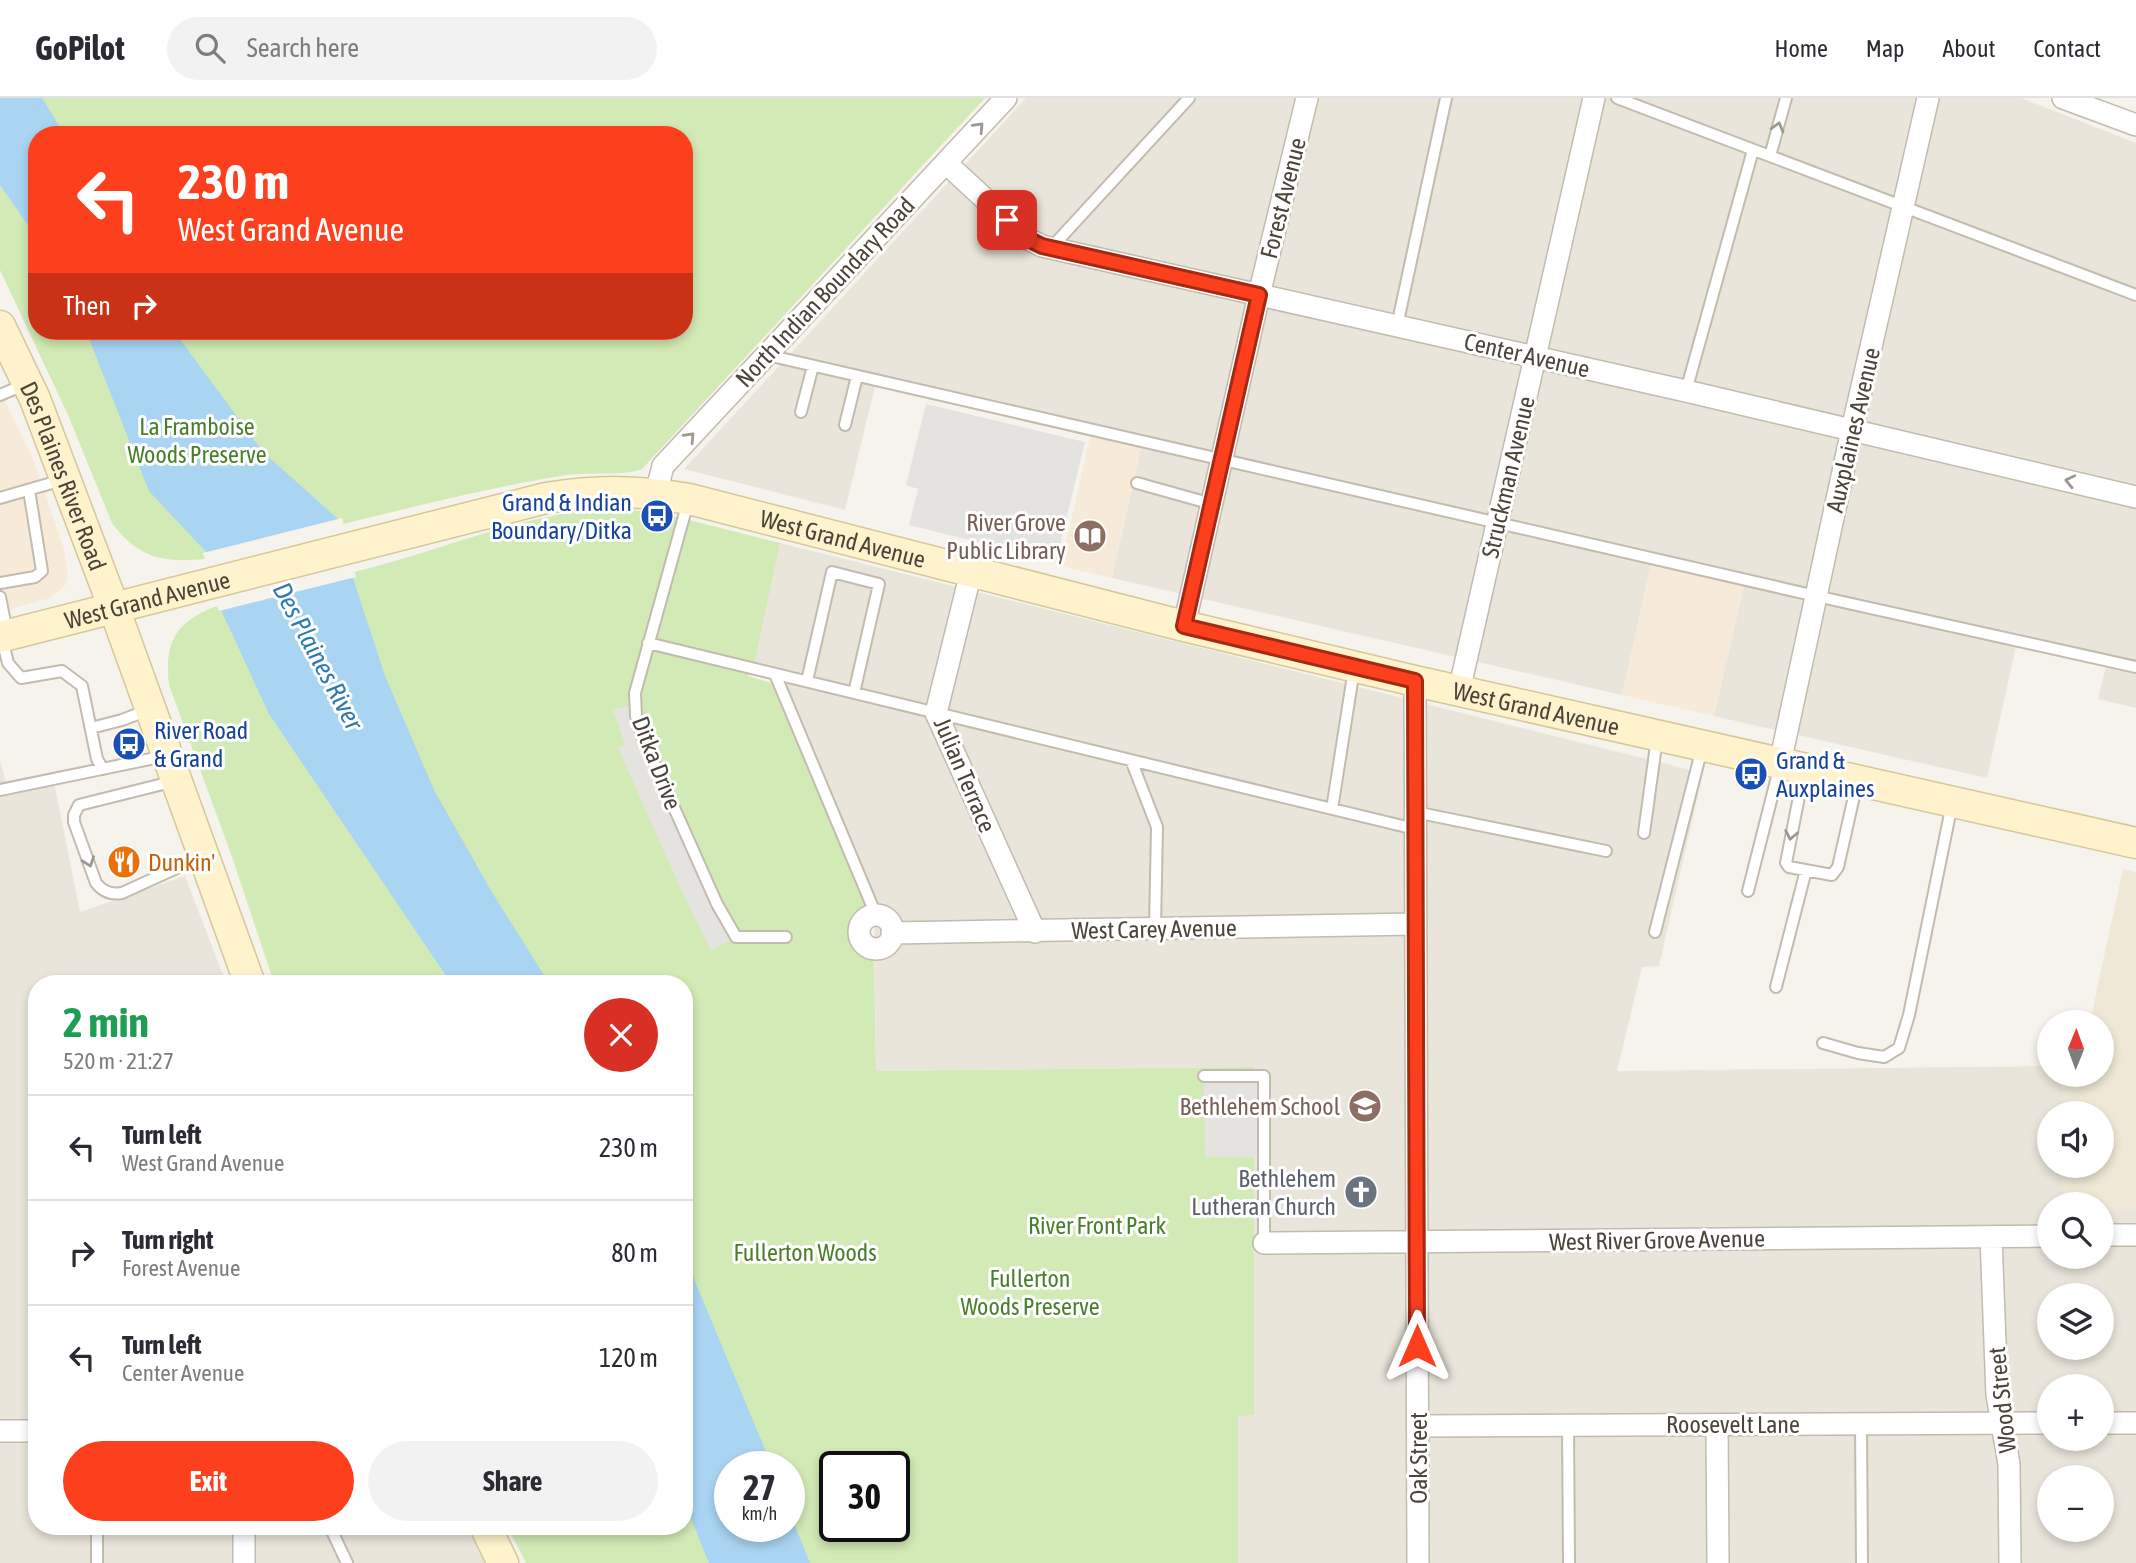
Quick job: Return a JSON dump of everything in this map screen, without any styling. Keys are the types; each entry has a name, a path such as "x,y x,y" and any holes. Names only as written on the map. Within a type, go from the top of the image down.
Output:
{"main road":[{"name":"Des Plaines River Road","path":"0,326 13,389 65,480 247,975"},
{"name":"West Grand Avenue","path":"3,637 546,498 589,492 656,493 689,499 1184,626 1415,681 2136,843"},
{"path":"489,1535 503,1563"}],"street":[{"name":"North Indian Boundary Road","path":"656,493 663,466 1006,98"},
{"name":"Forest Avenue","path":"1184,626 1307,98"},
{"name":"Struckman Avenue","path":"1459,691 1594,98"},
{"name":"Auxplaines Avenue","path":"1792,765 1816,596 1928,98"},
{"path":"2063,98 2136,125"},
{"name":"Center Avenue","path":"946,163 1028,239 1051,248 1686,391 2136,497"},
{"name":"Julian Terrace","path":"971,572 936,713 1034,932"},
{"name":"Oak Street","path":"1415,681 1418,1563"},
{"path":"876,915 890,923 892,933"},
{"name":"West Carey Avenue","path":"876,915 865,918 859,927 863,943 873,948 888,943 892,933 1416,924"},
{"path":"2114,1235 2136,1235"},
{"name":"West River Grove Avenue","path":"1264,1243 2037,1236"},
{"name":"Wood Street","path":"1991,1237 1997,1395 2009,1464 2010,1563"},
{"name":"Roosevelt Lane","path":"1418,1426 2037,1423"},
{"path":"2114,1423 2136,1423"},
{"path":"1717,1424 1718,1563"},
{"path":"0,1431 28,1431"},
{"path":"244,1535 244,1563"}],"lane":[{"path":"1051,248 1189,98"},
{"path":"1398,326 1446,98"},
{"path":"1617,98 1631,101 1903,208 2136,295"},
{"path":"1770,156 1786,98"},
{"path":"1686,391 1753,150"},
{"path":"766,355 2136,667"},
{"path":"801,412 813,366"},
{"path":"845,425 856,376"},
{"path":"0,498 65,480"},
{"path":"1137,483 1212,504"},
{"path":"0,583 35,577 42,571 29,489"},
{"name":"Ditka Drive","path":"689,499 635,693 636,716 643,738 716,904 736,937 786,937"},
{"path":"807,681 832,572 878,584 854,693"},
{"path":"0,597 8,663 21,678 62,671 82,686 97,759 103,769"},
{"path":"648,643 1332,809 1606,851"},
{"path":"1332,809 1355,666"},
{"path":"775,674 876,915"},
{"path":"91,728 150,709"},
{"path":"1644,833 1658,736"},
{"path":"1656,932 1703,746"},
{"path":"1131,760 1157,827 1155,929"},
{"path":"1792,765 1786,863 1789,867 1832,875 1838,867 1857,780"},
{"path":"1748,891 1792,765"},
{"path":"0,790 103,769 172,768"},
{"path":"172,768 79,805 76,809 74,822 96,883 109,893 122,893 204,856"},
{"path":"1823,1043 1884,1057 1899,1048 1909,1015 1953,801"},
{"path":"1776,987 1806,870"},
{"path":"1204,1076 1264,1076 1264,1243"},
{"path":"1861,1424 1862,1563"},
{"path":"1568,1425 1569,1563"},
{"path":"97,1535 97,1563"},
{"path":"334,1535 347,1563"}],"shaded area":[{"path":"1026,98 2021,98 2136,143 2136,708 2098,699 2108,657 2018,637 1987,778 1714,716 1746,576 1653,555 1622,695 1112,578 1143,439 877,378 845,510 684,469"},
{"path":"0,390 34,461 64,549 68,575 65,585 50,598 0,612"},
{"path":"926,404 1085,442 1056,561 909,525 918,489 906,485"},
{"path":"1092,428 1143,439 1112,578 1061,566"},
{"path":"780,543 1703,773 1659,966 1642,967 1617,1071 2037,1066 2037,1087 2063,1087 2063,1101 2037,1101 2037,1178 2063,1178 2063,1192 2037,1192 2037,1269 2114,1269 2114,1211 2136,1210 2136,1563 1238,1563 1238,1415 1254,1415 1254,1067 876,1071 874,910 775,674 751,668"},
{"path":"1653,555 1746,575 1714,716 1622,695"},
{"path":"635,704 636,716 736,937 711,951 618,748 625,745 613,710"},
{"path":"0,760 8,791 54,782 80,912 185,876 223,975 28,975 28,1535 471,1535 485,1563 0,1563"},
{"path":"2123,869 2136,872 2136,1210 2114,1211 2114,1192 2063,1192 2063,1178 2114,1178 2114,1101 2063,1101 2063,1087 2114,1087 2114,1010 2093,1010"},
{"path":"1204,1076 1264,1076 1264,1157 1205,1157"}],"green space":[{"name":"La Framboise Woods Preserve","path":"0,98 985,98 642,469 635,471 566,475 538,480 343,524 341,518 203,553 205,559 164,559 142,551 112,523 68,415 33,340 693,340 693,126 28,126 28,330 0,270"},
{"name":"Fullerton Woods Preserve","path":"610,508 661,513 780,543 754,665 748,676 771,683 868,909 856,915 851,935 860,950 874,955 876,1071 1254,1067 1254,1415 1238,1416 1238,1563 526,1563 512,1535 693,1535 693,975 271,975 231,854 169,685 168,670 171,645 182,626 217,606 219,610 355,577 354,572 513,525 578,511"}],"water":[{"path":"0,98 42,98 59,126 28,126 28,225 0,185"},
{"name":"Des Plaines River","path":"90,340 181,340 263,452 338,519 353,578 385,676 435,792 493,894 544,975 446,975 269,714 221,610 206,552 149,491"},
{"path":"693,1277 766,1451 714,1451 714,1542 802,1542 810,1563 709,1563 693,1524"}],"pier":[{"path":"342,518 356,577 219,611 203,553"}],"place":[{"name":"Grand & Indian Boundary/Ditka","path":"657,516"},
{"name":"River Grove Public Library","path":"1090,536"},
{"name":"River Road & Grand","path":"129,744"},
{"name":"Grand & Auxplaines","path":"1751,774"},
{"name":"Dunkin'","path":"124,862"},
{"name":"Bethlehem School","path":"1365,1106"},
{"name":"Bethlehem Lutheran Church","path":"1361,1192"}],"route":[{"path":"1007,220 1028,239 1042,246 1259,295 1184,626 1415,681 1417,1346"}],"park label":[{"name":"River Front Park","path":"1097,1225"},
{"name":"Fullerton Woods","path":"805,1252"}]}
